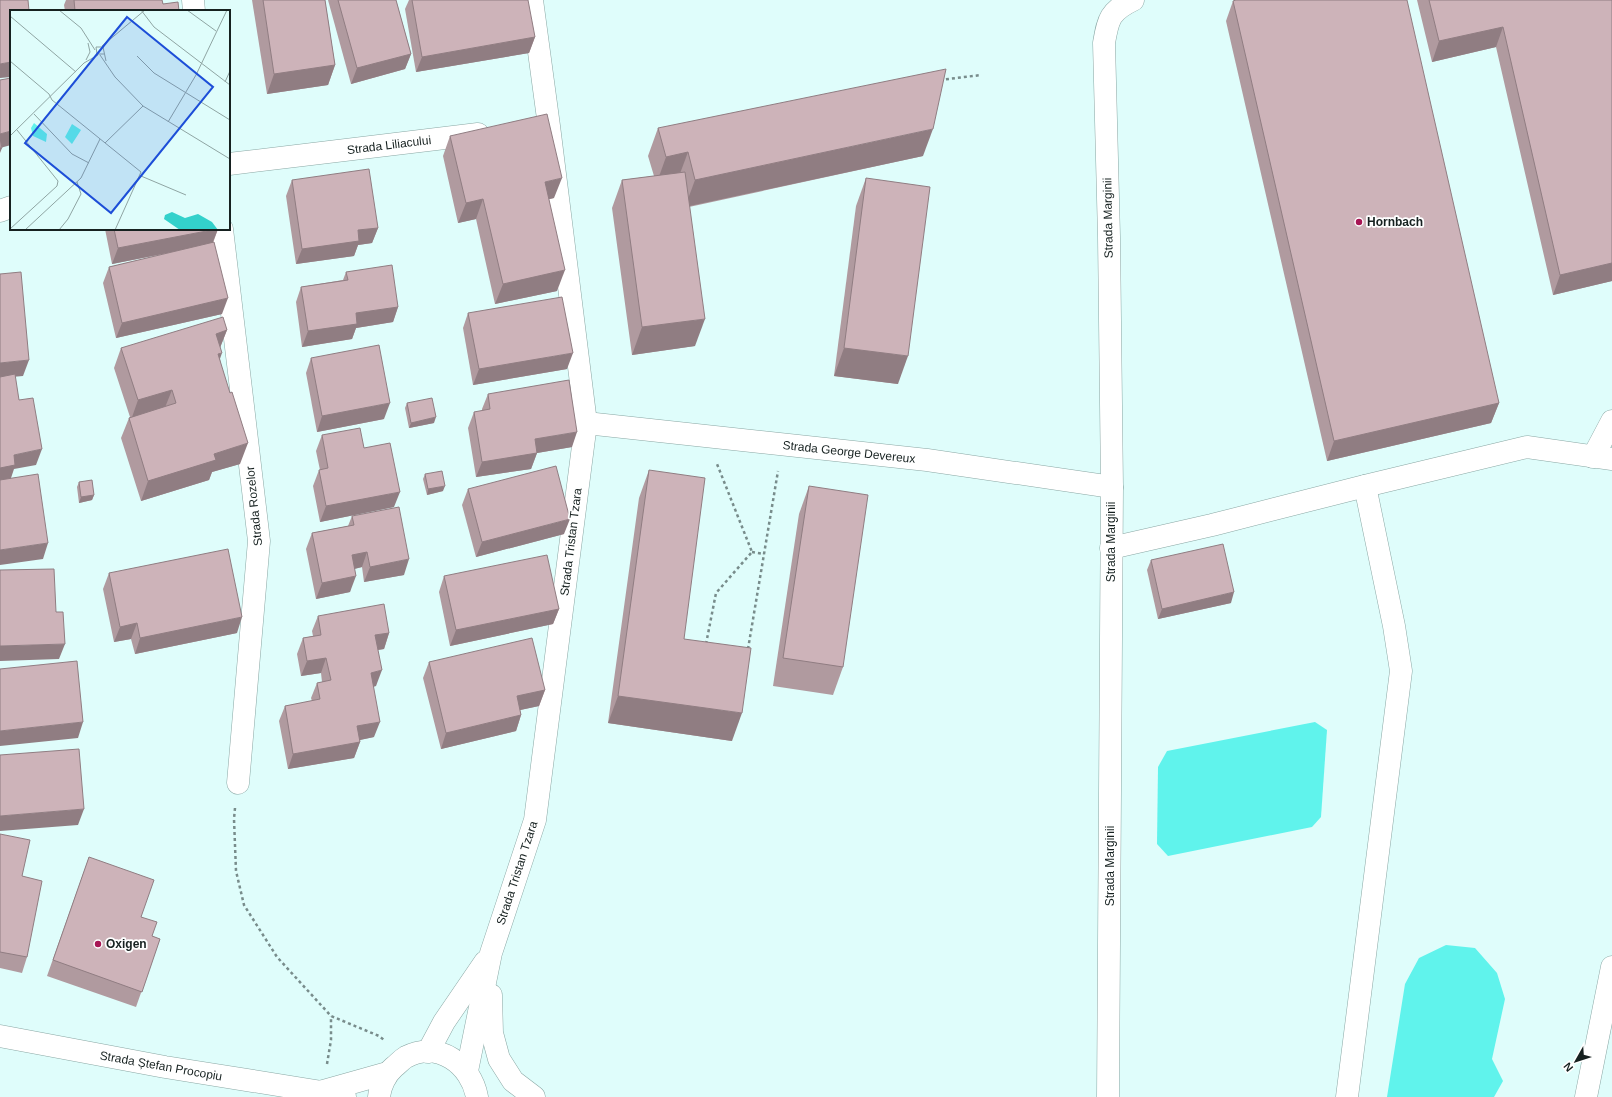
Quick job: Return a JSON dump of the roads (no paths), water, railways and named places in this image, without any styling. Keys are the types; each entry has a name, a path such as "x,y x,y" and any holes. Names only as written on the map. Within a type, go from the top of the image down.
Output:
{"street":[{"path":"193,0 194,10"},
{"name":"Strada Tristan Tzara","path":"473,1084 491,953 535,820 586,423 532,0"},
{"name":"Strada Marginii","path":"1108,1097 1112,488 1109,229 1104,43 1107,22 1120,7 1133,0"},
{"path":"526,128 549,126"},
{"name":"Strada Liliacului","path":"230,164 494,132"},
{"path":"0,211 10,207"},
{"name":"Strada Rozelor","path":"222,230 259,541 238,783"},
{"path":"1111,548 1212,525 1527,447 1603,458 1612,421"},
{"name":"Strada George Devereux","path":"586,423 927,460 1112,488"},
{"path":"1347,1097 1401,671 1394,626 1365,486"},
{"name":"Strada Tristan Tzara","path":"428,1052 444,1022 491,953"},
{"name":"Strada Tristan Tzara","path":"491,953 492,1033 499,1059 513,1081 534,1097"},
{"path":"1586,1097 1612,967"},
{"name":"Strada Ștefan Procopiu","path":"0,1036 165,1068 322,1092 345,1097"},
{"path":"379,1097 387,1073 404,1058 416,1053 428,1052 440,1053 455,1060 473,1084 495,1097"},
{"name":"Strada Ștefan Procopiu","path":"322,1092 387,1073"}],"water":[{"path":"1315,722 1327,730 1321,817 1312,827 1168,856 1157,844 1158,767 1167,751"},
{"path":"1446,945 1475,948 1497,973 1505,999 1492,1059 1503,1081 1494,1097 1387,1097 1405,984 1419,958"}],"place":[{"name":"Hornbach","path":"1359,222"},
{"name":"Oxigen","path":"98,944"}]}
